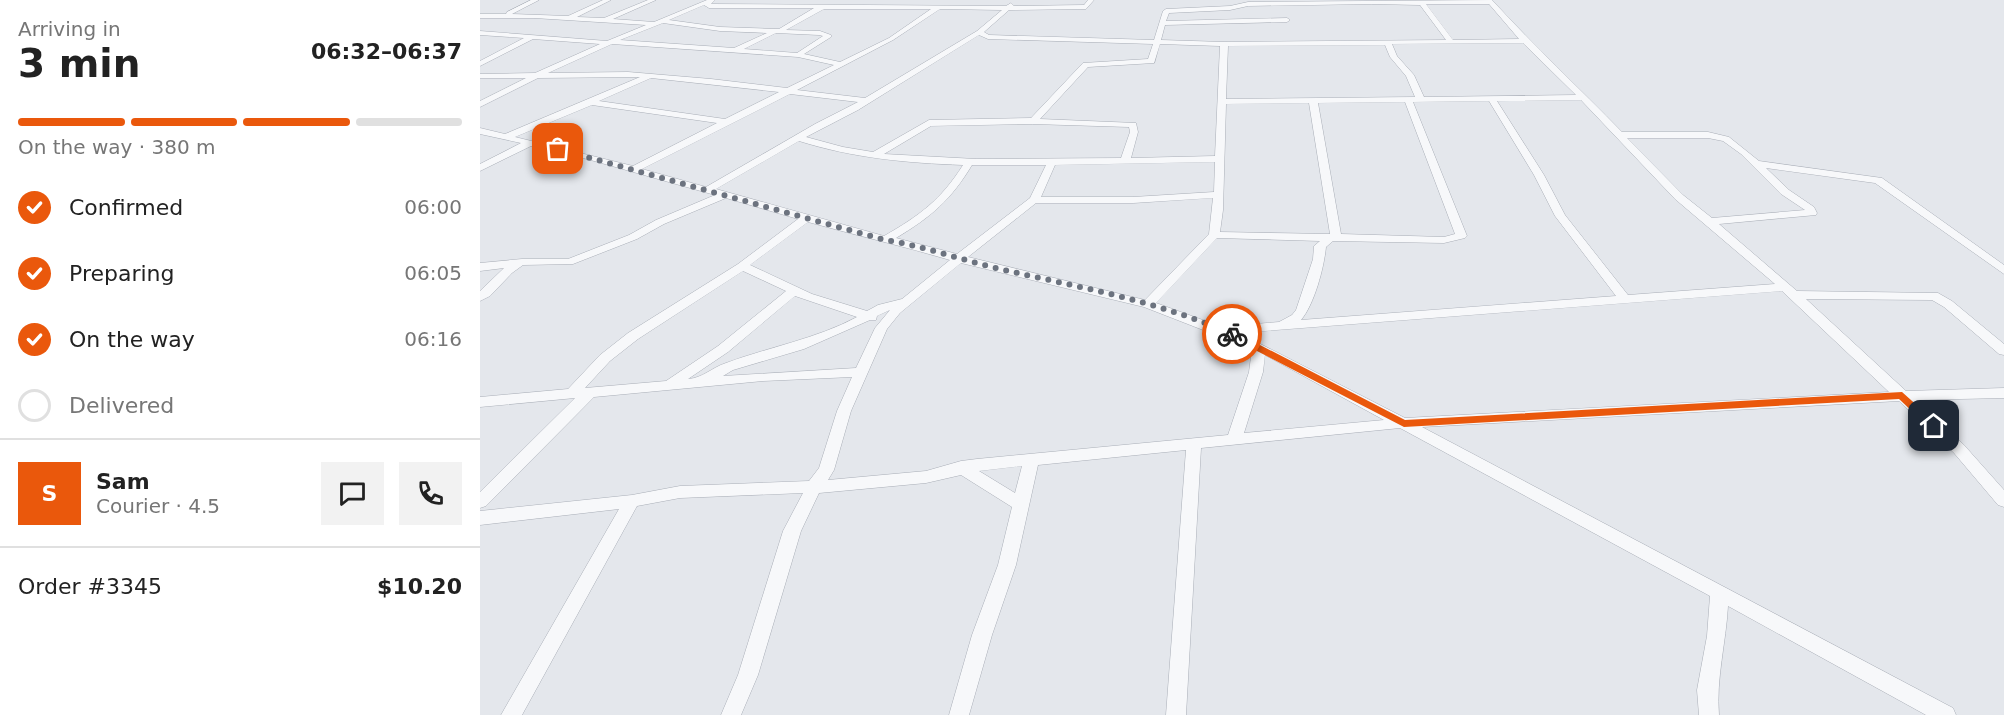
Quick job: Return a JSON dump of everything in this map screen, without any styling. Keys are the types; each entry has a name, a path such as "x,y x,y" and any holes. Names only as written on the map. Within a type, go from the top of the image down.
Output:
{"street":[{"path":"499,16 536,0"},
{"path":"567,19 608,0"},
{"path":"602,21 654,0"},
{"path":"854,7 866,0"},
{"path":"706,191 818,126 867,101 979,32 1014,0"},
{"path":"480,104 609,42 709,2 709,6 1007,8 1085,7 1091,0"},
{"path":"1033,121 1086,65 1149,62 1159,42 1166,10 1286,2 1490,1 1525,41 1708,222 1761,264 1959,448 2004,501"},
{"path":"1286,2 1289,32"},
{"path":"1422,3 1451,42"},
{"path":"785,31 822,7"},
{"path":"632,170 891,39 939,7"},
{"path":"480,16 659,23 772,32 820,33 829,36 798,55"},
{"path":"1162,23 1388,42 1525,41"},
{"path":"734,51 772,32"},
{"path":"979,32 983,36 998,37 1224,44 1289,32"},
{"path":"480,33 798,55 840,64"},
{"path":"480,64 532,37"},
{"path":"1388,42 1394,57 1410,75 1421,100"},
{"path":"1148,304 1214,235 1218,195 1224,44"},
{"path":"480,76 650,76 867,101"},
{"path":"506,137 650,76"},
{"path":"480,97 504,91"},
{"path":"1222,102 1584,98"},
{"path":"1492,99 1539,176 1560,216 1625,300"},
{"path":"1214,235 1444,240 1461,236 1408,100"},
{"path":"1312,101 1333,238"},
{"path":"592,102 726,122"},
{"path":"875,155 929,123 1033,121 1133,124 1134,132 1125,161"},
{"path":"480,131 632,170 885,240 906,243 958,259 1148,304 1222,330 1404,423 1946,715"},
{"path":"1619,135 1720,137 1735,144 1778,186 1810,209 1812,213 1708,222"},
{"path":"800,138 903,160 1051,164 1218,159"},
{"path":"480,168 529,143"},
{"path":"885,240 922,219 944,201 969,162"},
{"path":"731,715 747,675 792,531 830,461 860,372 884,324 905,302 1034,201 1051,164"},
{"path":"1758,164 1878,180 2004,270"},
{"path":"1034,201 1133,200 1218,195"},
{"path":"480,267 522,262 569,262 633,237 660,222 723,196"},
{"path":"572,394 614,351 655,321 742,266 807,218"},
{"path":"1277,327 1296,318 1302,311 1319,259 1320,246 1333,238"},
{"path":"480,297 496,285 507,270 522,262"},
{"path":"742,266 793,291 869,315 884,324"},
{"path":"667,385 723,349 793,291"},
{"path":"1222,330 1625,300 1788,291 1934,296 1948,304 2004,351"},
{"path":"704,382 728,367 799,346 882,308 905,302"},
{"path":"1234,441 1256,372 1258,348"},
{"path":"480,402 704,382 860,372"},
{"path":"480,502 590,392"},
{"path":"480,518 632,501 680,492 814,487 926,477 961,467 1031,459 1194,446 1404,423 1902,396 2004,393"},
{"path":"1176,715 1194,446"},
{"path":"959,715 982,635 1007,565 1031,459"},
{"path":"961,467 1021,505"},
{"path":"511,715 632,501"},
{"path":"1709,715 1707,690 1717,636 1719,591"}],"way so far":[{"path":"558,149 885,240 906,243 958,259 1080,286 1148,304 1232,334"}],"route":[{"path":"1232,334 1404,423 1902,396 1934,426"}]}
